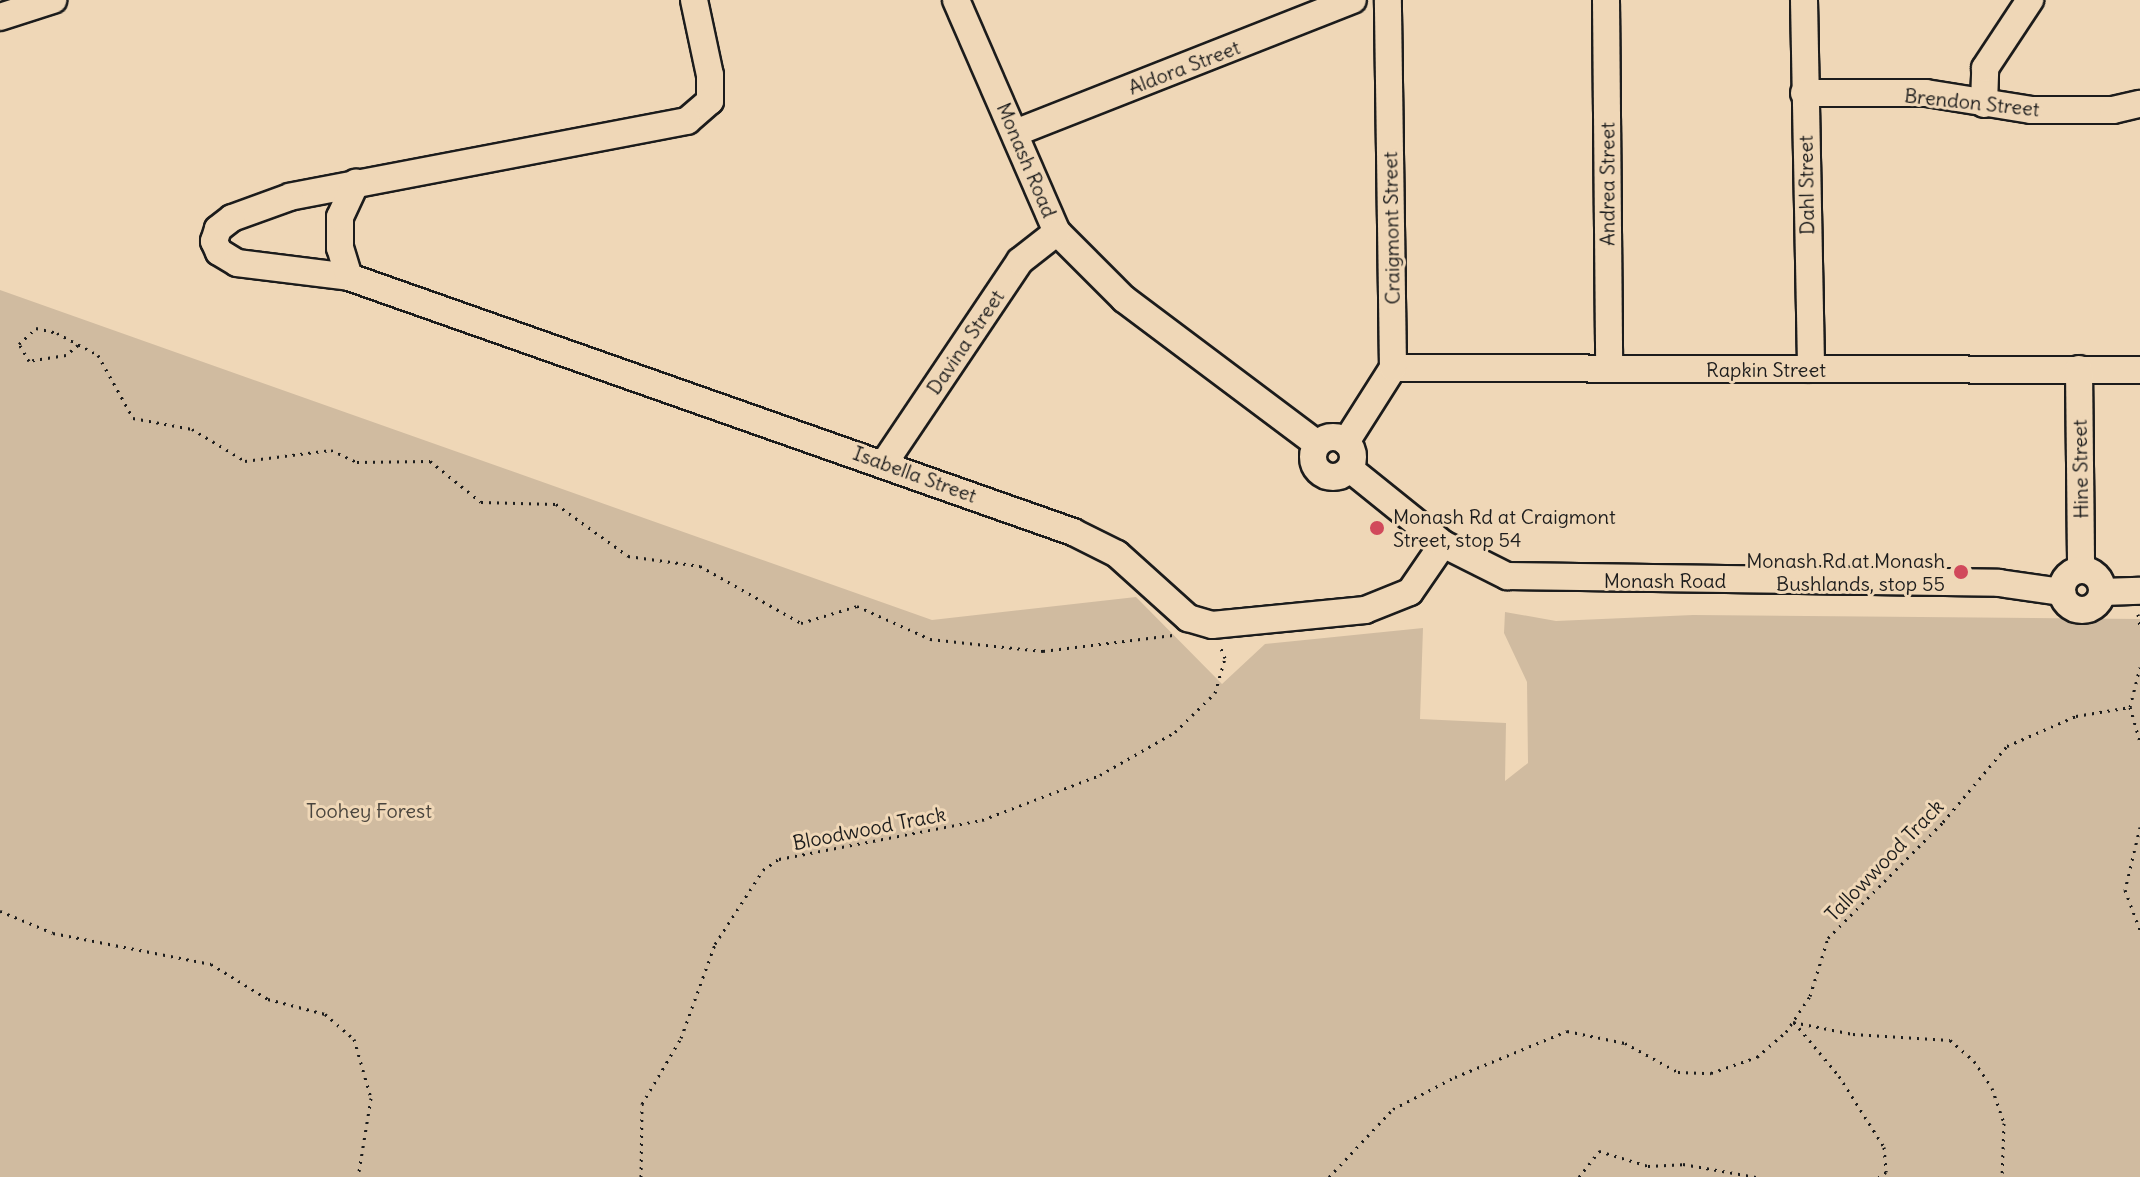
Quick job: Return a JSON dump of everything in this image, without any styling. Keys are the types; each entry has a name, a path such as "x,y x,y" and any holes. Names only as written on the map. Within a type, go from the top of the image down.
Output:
{"street":[{"path":"0,17 53,0"},
{"name":"Isabella Street","path":"694,0 710,75 710,101 687,121 290,197 232,218 214,241 219,252 237,263 349,277 885,462 1073,532 1117,554 1188,618 1212,625"},
{"name":"Monash Road","path":"956,0 1057,232 1124,299 1317,444"},
{"name":"Aldora Street","path":"1015,133 1353,0"},
{"name":"Craigmont Street","path":"1388,0 1393,368"},
{"name":"Andrea Street","path":"1606,0 1609,367"},
{"name":"Dahl Street","path":"1804,0 1811,369"},
{"path":"1984,104 1985,68 2030,0"},
{"name":"Brendon Street","path":"1804,93 1926,93 1984,104 2113,110 2140,104"},
{"path":"349,277 340,248 340,217 356,183"},
{"name":"Davina Street","path":"885,462 1020,261 1057,232"},
{"path":"1346,442 1393,368"},
{"name":"Rapkin Street","path":"1393,368 2140,370"},
{"name":"Hine Street","path":"2079,369 2081,570"},
{"path":"1331,437 1346,442 1353,455 1350,469 1336,477 1320,473 1312,459 1317,444 1331,437"},
{"name":"Monash Road","path":"1350,469 1443,544 1507,576 1542,579 1999,583 2062,592 2069,605 2082,610 2096,605 2102,592 2140,591"},
{"path":"1212,625 1365,610 1410,592 1443,544"},
{"path":"2062,592 2068,576 2081,570 2098,577 2102,592"}],"path":[{"path":"78,345 66,355 29,361 19,344 36,328 78,345 98,355 133,418 192,429 245,461 331,450 357,462 430,461 481,502 556,504 628,556 700,566 801,623 857,606 930,639 1043,651 1142,643 1212,625"},
{"name":"Bloodwood Track","path":"641,1177 642,1104 681,1038 715,944 763,870 779,859 982,820 1100,775 1175,732 1215,693 1225,658 1212,625"},
{"path":"2140,667 2130,707 2140,741"},
{"name":"Tallowwood Track","path":"1329,1177 1393,1109 1455,1077 1567,1031 1625,1043 1678,1072 1711,1073 1757,1057 1793,1022 1810,996 1828,938 1943,822 2007,746 2076,716 2130,707"},
{"path":"2140,827 2125,890 2140,930"},
{"path":"0,911 53,933 211,964 268,999 325,1014 354,1039 371,1098 358,1177"},
{"path":"1793,1022 1839,1076 1884,1147 1886,1172 1879,1177"},
{"path":"1793,1022 1853,1034 1950,1040 1974,1061 1992,1088 2004,1123 2002,1177"},
{"path":"1579,1177 1599,1151 1648,1166 1683,1164 1756,1177"}],"green space":[{"name":"Toohey Forest","path":"0,290 932,620 1136,597 1222,684 1265,644 1423,628 1420,719 1506,723 1505,781 1528,763 1527,682 1504,633 1505,612 1556,621 1693,615 2140,619 2140,1177 0,1177"}],"place":[{"name":"Monash Rd at Craigmont Street, stop 54","path":"1377,528"},
{"name":"Monash Rd at Monash Bushlands, stop 55","path":"1961,572"}]}
